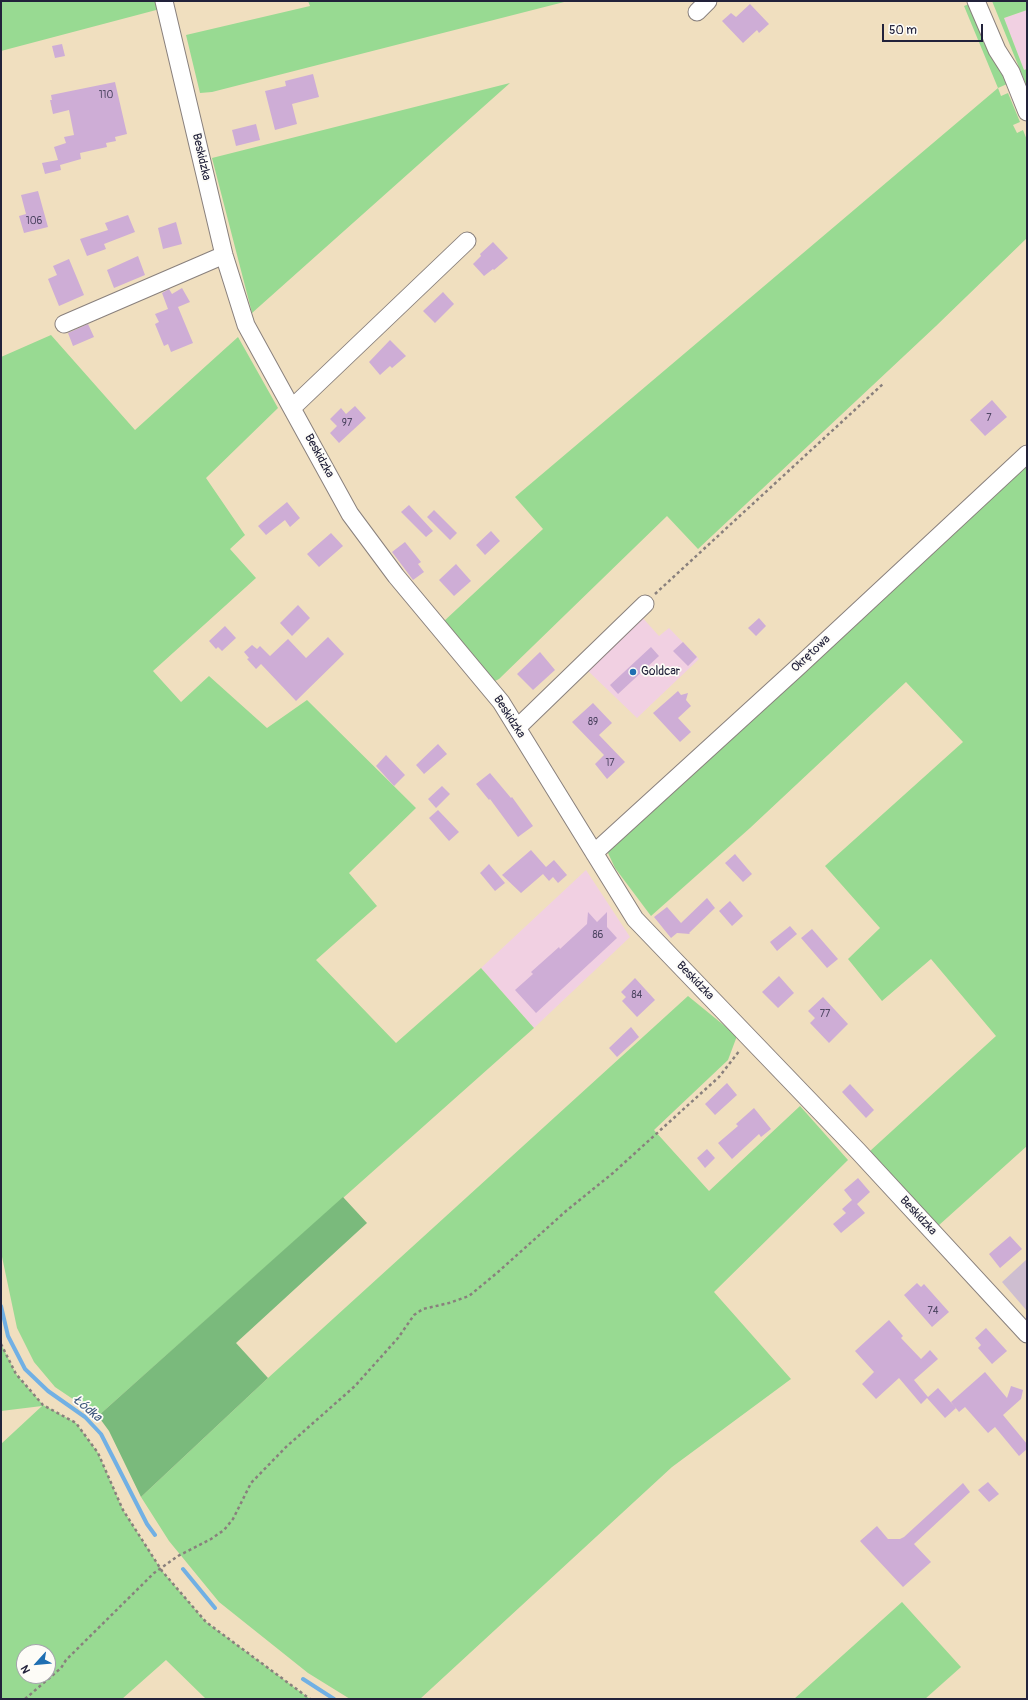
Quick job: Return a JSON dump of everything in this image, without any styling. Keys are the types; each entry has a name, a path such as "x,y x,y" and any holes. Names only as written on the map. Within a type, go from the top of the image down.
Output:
{"street":[{"name":"Beskidzka","path":"164,1 224,255 246,325 350,514 396,576 501,702 635,919 749,1036 1027,1334"},
{"path":"976,1 997,50 1011,72 1027,112"},
{"path":"292,408 467,241"},
{"path":"64,324 224,255"},
{"name":"Okrętowa","path":"594,853 798,667 1027,454"},
{"path":"517,728 645,604"}],"path":[{"path":"645,604 884,383"},
{"path":"25,1699 61,1668 66,1660 154,1573 178,1556 211,1539 224,1530 233,1519 251,1483 286,1447 355,1386 398,1338 414,1315 422,1309 449,1303 469,1296 498,1272 566,1211 613,1173 719,1077 737,1055 749,1036"},
{"path":"1,1344 16,1374 43,1405 76,1423 98,1453 123,1510 161,1569 206,1622 310,1699"}],"shaded area":[{"path":"1027,10 1027,69 1024,70 1004,18"},
{"path":"641,616 659,636 669,628 699,659 637,718 586,669"},
{"path":"586,870 630,937 534,1028 481,968"},
{"path":"1027,1259 1027,1311 1002,1282"}],"green space":[{"path":"1,1 158,1 160,9 1,51"},
{"path":"308,1 568,1 212,92 200,93 186,35 310,6"},
{"path":"992,1 1027,1 1027,10 1004,18 1024,70 1027,69 1027,87"},
{"path":"969,4 1008,81 1007,84 998,88 964,6"},
{"path":"510,83 252,313 212,158"},
{"path":"998,88 1001,96 1008,93 1020,122 1013,125 1017,133 1023,130 1027,140 1027,238 936,326 698,549 667,516 499,679 493,682 443,622 543,529 515,497"},
{"path":"51,335 135,430 238,337 278,408 206,478 245,535 230,549 256,578 153,671 181,702 209,676 267,728 307,700 416,808 349,873 377,906 316,960 396,1043 481,968 534,1028 98,1416 55,1387 34,1362 17,1328 1,1252 1,357"},
{"path":"1027,459 1027,1146 938,1226 870,1151 996,1036 931,959 882,1001 848,959 880,928 825,866 963,742 906,682 750,828 651,916 615,868 608,853 611,845"},
{"path":"688,996 737,1036 728,1060 654,1130 709,1191 800,1106 848,1160 714,1292 791,1379 672,1467 420,1699 350,1699 308,1673 219,1602 169,1541 141,1497 268,1378"},
{"path":"343,1197 367,1223 236,1343 268,1378 141,1497 109,1431 98,1416"},
{"path":"1,1344 16,1374 43,1405 76,1423 98,1453 123,1510 162,1571 206,1622 310,1699 206,1699 166,1660 122,1699 1,1699 1,1444 42,1406 1,1411"},
{"path":"902,1602 961,1667 925,1699 794,1699"}],"building":[{"path":"750,4 769,24 759,33 757,30 743,43 722,21 731,13 736,17"},
{"path":"62,44 65,56 55,58 52,46"},
{"path":"313,74 319,97 292,104 297,124 275,130 265,91 286,86 285,81"},
{"path":"115,82 127,134 115,137 116,141 106,143 107,147 80,153 81,159 60,165 61,170 45,174 42,163 58,160 54,147 66,143 64,137 74,135 69,110 53,114 50,100 52,100 51,95"},
{"path":"256,124 260,140 236,146 232,130"},
{"path":"38,191 48,227 24,233 19,216 26,214 21,195"},
{"path":"128,215 135,232 104,244 106,249 87,256 80,239 108,230 105,223"},
{"path":"176,222 182,244 163,249 158,228"},
{"path":"493,242 508,258 484,276 473,264 481,256 480,254"},
{"path":"138,256 145,275 114,288 107,270"},
{"path":"69,259 84,295 59,306 48,279 57,275 53,266"},
{"path":"182,288 190,302 178,307 193,343 171,352 168,344 164,346 155,324 159,322 155,314 168,309 162,293 169,289 172,294"},
{"path":"443,292 454,304 435,323 423,311"},
{"path":"88,324 94,337 73,346 68,333"},
{"path":"390,340 406,356 392,368 390,366 380,375 369,362"},
{"path":"992,400 1007,417 985,436 970,420"},
{"path":"355,406 366,418 339,443 330,433 337,426 330,419 341,408 346,414"},
{"path":"287,502 300,518 290,527 285,520 266,535 258,526"},
{"path":"409,505 433,531 426,537 401,512"},
{"path":"434,510 457,533 450,540 427,517"},
{"path":"491,531 500,541 485,555 476,545"},
{"path":"331,533 343,546 319,567 307,554"},
{"path":"405,542 421,562 418,564 424,572 413,580 392,552"},
{"path":"456,564 471,581 454,596 439,580"},
{"path":"298,605 310,618 292,636 280,623"},
{"path":"759,618 766,626 756,636 748,628"},
{"path":"225,626 236,638 222,651 218,647 216,649 209,641"},
{"path":"328,637 344,654 296,701 261,664 256,669 247,659 249,658 244,652 252,645 257,649 260,646 270,656 288,639 306,658"},
{"path":"683,642 697,657 688,666 673,651"},
{"name":"Goldcar","path":"651,647 659,656 618,694 610,685"},
{"path":"540,652 555,670 533,690 517,674"},
{"path":"678,691 681,695 688,693 686,700 691,706 678,718 691,732 680,742 653,713"},
{"path":"593,703 612,723 599,735 625,762 607,779 595,764 604,755 572,722"},
{"path":"438,744 447,754 424,774 416,765"},
{"path":"386,755 405,775 394,786 376,766"},
{"path":"490,773 511,798 512,797 533,826 518,837 490,799 489,800 476,784"},
{"path":"442,786 450,794 436,808 428,799"},
{"path":"438,810 459,832 449,841 429,818"},
{"path":"531,850 546,867 554,860 567,875 558,883 553,877 549,881 543,874 521,893 502,875"},
{"path":"735,854 752,874 743,882 725,863"},
{"path":"489,864 505,883 495,891 480,873"},
{"path":"707,898 715,908 689,933 690,934 677,933 671,938 654,917 667,907 681,923"},
{"path":"730,901 743,916 732,926 719,911"},
{"path":"588,912 597,922 607,912 607,927 617,938 536,1013 515,990 533,974 531,972 559,947 560,949 587,924"},
{"path":"790,926 797,934 777,951 770,942"},
{"path":"812,929 838,959 827,968 801,938"},
{"path":"779,976 794,993 778,1008 762,992"},
{"path":"635,978 655,1000 637,1017 622,1001 626,997 621,992"},
{"path":"823,997 848,1024 829,1043 810,1023 815,1018 808,1011"},
{"path":"631,1027 639,1037 617,1057 609,1048"},
{"path":"727,1083 737,1095 715,1115 705,1104"},
{"path":"850,1084 874,1110 866,1118 842,1092"},
{"path":"754,1108 771,1129 761,1137 759,1134 732,1159 718,1143 738,1126 736,1124"},
{"path":"707,1149 715,1158 705,1168 697,1158"},
{"path":"858,1178 870,1192 857,1204 865,1213 841,1233 833,1224 846,1213 842,1209 852,1200 844,1190"},
{"path":"1010,1236 1022,1249 1000,1268 989,1254"},
{"path":"917,1283 921,1287 924,1284 949,1312 932,1327 904,1295"},
{"path":"889,1320 903,1336 901,1338 921,1359 930,1350 938,1359 914,1380 928,1397 938,1388 956,1408 945,1418 927,1398 921,1404 899,1378 876,1399 862,1384 874,1372 855,1351"},
{"path":"986,1328 1007,1351 992,1364 978,1348 981,1345 975,1338"},
{"path":"985,1372 1007,1398 1011,1386 1023,1390 1021,1399 1003,1415 1027,1444 1027,1449 1019,1456 995,1427 988,1433 965,1407 959,1412 951,1402"},
{"path":"988,1482 999,1494 989,1502 978,1490"},
{"path":"963,1483 970,1492 914,1544 931,1562 903,1587 860,1541 877,1526 888,1539 900,1539 904,1537"}],"waterway":[{"name":"Łódka","path":"1,1306 8,1336 25,1369 48,1391 85,1417 101,1434 147,1524 155,1535"},
{"name":"Łódka","path":"183,1569 215,1608"},
{"name":"Łódka","path":"303,1679 334,1699"}],"place":[{"name":"Goldcar","path":"633,672"}]}
